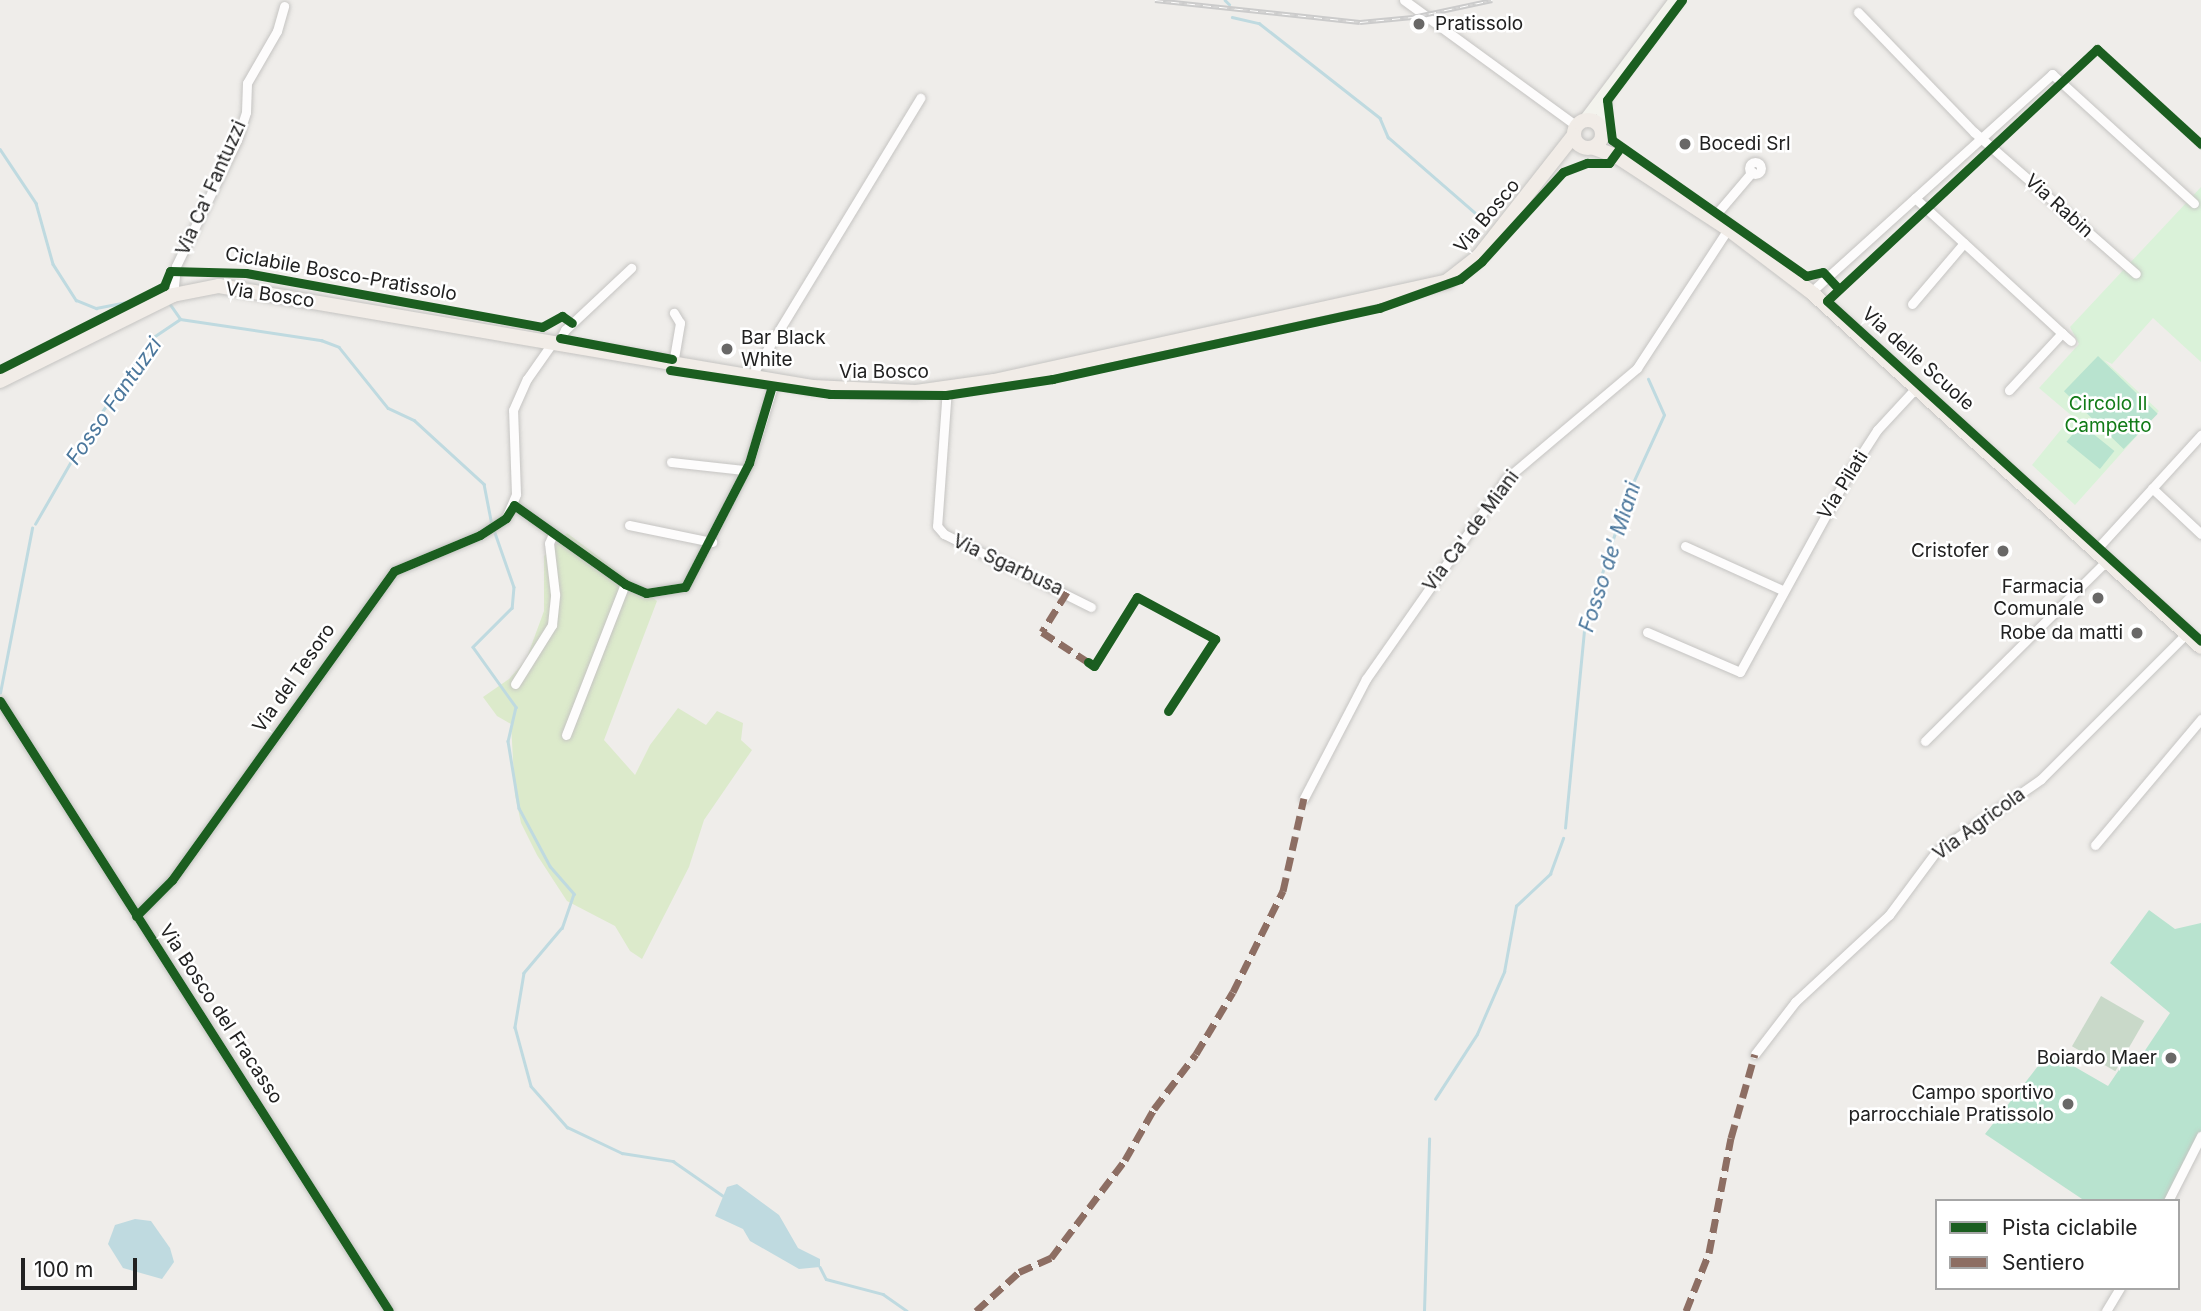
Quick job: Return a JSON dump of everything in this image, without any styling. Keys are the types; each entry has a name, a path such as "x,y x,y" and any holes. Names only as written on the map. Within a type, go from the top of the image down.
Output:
{"main road":[{"name":"Via Bosco","path":"0,381 166,298 219,286 556,342 774,382 871,392 947,388 1430,288 1462,272 1478,257 1548,171 1578,127 1675,0"},
{"name":"Via Bosco","path":"1548,171 1590,148 1602,130 1606,91"},
{"path":"1578,127 1602,130"},
{"path":"1578,127 1590,148"},
{"name":"Via delle Scuole","path":"1602,130 1616,156"},
{"name":"Via delle Scuole","path":"1590,148 1616,156 1728,229 1811,292 2099,557 2201,647"}],"street":[{"path":"1404,0 1578,127"},
{"name":"Via Ca' Fantuzzi","path":"166,298 176,266 237,140 246,112 247,83 277,31 284,6"},
{"name":"Via Rabin","path":"1858,12 1981,138 2136,274"},
{"path":"1811,292 2052,74 2194,203"},
{"path":"750,377 920,98"},
{"path":"1712,219 1752,172"},
{"path":"1915,198 2071,341"},
{"name":"Via Ca' de Miani","path":"1304,798 1366,679 1499,488 1637,368 1728,229"},
{"path":"1912,304 1964,243"},
{"path":"631,268 565,330 527,379 513,410 513,505 625,583 646,593 685,587 712,541 744,470 774,382"},
{"path":"673,364 680,323 674,313"},
{"path":"2009,390 2062,332"},
{"name":"Via Sgarbusa","path":"947,388 937,526 944,534 1091,607"},
{"name":"Via Pilati","path":"1647,632 1740,672 1782,590 1877,430 1915,389"},
{"path":"1925,741 2099,557 2152,488 2201,435"},
{"path":"671,462 744,470"},
{"path":"2152,488 2201,534"},
{"name":"Via del Tesoro","path":"136,916 172,880 394,570 480,535 506,518 513,505"},
{"path":"629,525 712,541"},
{"path":"514,684 552,625 555,602 549,543 553,534"},
{"path":"1685,546 1782,590"},
{"path":"566,736 625,583"},
{"name":"Via Agricola","path":"1755,1054 1795,1002 1889,915 1935,853 2041,779 2186,634"},
{"name":"Via Bosco del Fracasso","path":"0,701 389,1311"},
{"path":"2095,845 2201,719"},
{"path":"2169,1199 2201,1136"},
{"path":"2106,1311 2119,1290"}],"green space":[{"name":"Circolo Il Campetto","path":"2201,187 2201,362 2153,318 2112,364 2104,360 2159,411 2075,505 2032,465 2072,416 2039,388 2079,344 2070,327"},
{"name":"Circolo Il Campetto","path":"2098,356 2158,414 2124,449 2064,391"},
{"path":"2081,424 2114,451 2100,469 2067,442"},
{"path":"567,533 657,601 604,740 635,775 650,745 678,708 706,725 717,711 743,723 741,740 752,750 704,820 689,867 642,959 630,951 615,926 567,901 537,855 521,823 515,795 511,724 497,716 483,697 509,679 526,660 544,611 544,556"},
{"name":"Boiardo Maer","path":"2149,910 2175,929 2201,923 2201,1141 2166,1199 2082,1199 1985,1134 2049,1052 2108,1086 2129,1055 2138,1061 2170,1013 2110,963"},
{"path":"2101,996 2144,1021 2115,1071 2072,1046"}],"water":[{"path":"737,1184 779,1215 798,1248 820,1259 820,1267 799,1269 750,1241 743,1229 715,1216 727,1187"},
{"path":"135,1219 151,1221 170,1248 174,1262 162,1279 123,1268 108,1244 115,1225"}],"waterway":[{"name":"Fosso de' Miani","path":"1225,0 1229,4"},
{"name":"Fosso de' Miani","path":"1232,17 1259,23 1380,118 1388,137 1479,216"},
{"name":"Fosso Fantuzzi","path":"0,149 36,203 53,264 76,300 96,308 163,295"},
{"name":"Fosso Fantuzzi","path":"35,524 85,437 152,338 180,319 169,303"},
{"path":"180,319 321,340 339,347 388,408 414,420 484,484 492,525"},
{"name":"Fosso de' Miani","path":"1565,828 1584,630 1626,498 1664,415 1648,379"},
{"name":"Fosso Fantuzzi","path":"0,693 32,528"},
{"path":"494,530 514,587 512,608 473,647 516,707 508,741 519,808 550,866 574,894 562,928 524,973 515,1027 531,1086 567,1127 622,1153 673,1161 722,1195"},
{"name":"Fosso de' Miani","path":"1435,1099 1477,1034 1504,972 1516,906 1550,874 1563,838"},
{"name":"Fosso de' Miani","path":"1424,1311 1429,1139"},
{"path":"820,1267 826,1279 883,1294 907,1311"}],"railway":[{"path":"1155,0 1360,22 1413,17 1492,0"}],"marked path":[{"path":"1067,592 1042,632 1088,662"},
{"path":"976,1311 1019,1272 1051,1258 1125,1160 1154,1109 1196,1054 1233,992 1283,891 1304,798"},
{"path":"1686,1311 1709,1253 1731,1138 1755,1054"}],"cycle path":[{"path":"1682,0 1607,100 1612,140 1806,276 1823,272 1839,289"},
{"path":"2201,144 2097,49 1827,301 2201,641"},
{"path":"670,370 830,394 946,395 1053,379 1379,308 1460,279 1482,261 1563,172 1587,163 1609,163 1619,149"},
{"name":"Ciclabile Bosco-Pratissolo","path":"0,369 164,286 170,271 246,273 542,327 562,316 572,323"},
{"path":"560,338 672,359"},
{"path":"136,916 172,880 394,571 480,535 506,518 514,505 625,584 646,593 685,587 749,463 772,386"},
{"path":"1088,662 1094,666 1137,597 1215,639 1168,711"},
{"path":"0,701 389,1311"}],"place":[{"name":"Pratissolo","path":"1419,24"},
{"name":"Bocedi Srl","path":"1685,144"},
{"name":"Bar Black White","path":"727,349"},
{"name":"Cristofer","path":"2003,551"},
{"name":"Farmacia Comunale","path":"2098,598"},
{"name":"Robe da matti","path":"2137,633"},
{"name":"Boiardo Maer","path":"2171,1058"},
{"name":"Campo sportivo parrocchiale Pratissolo","path":"2068,1104"}]}
